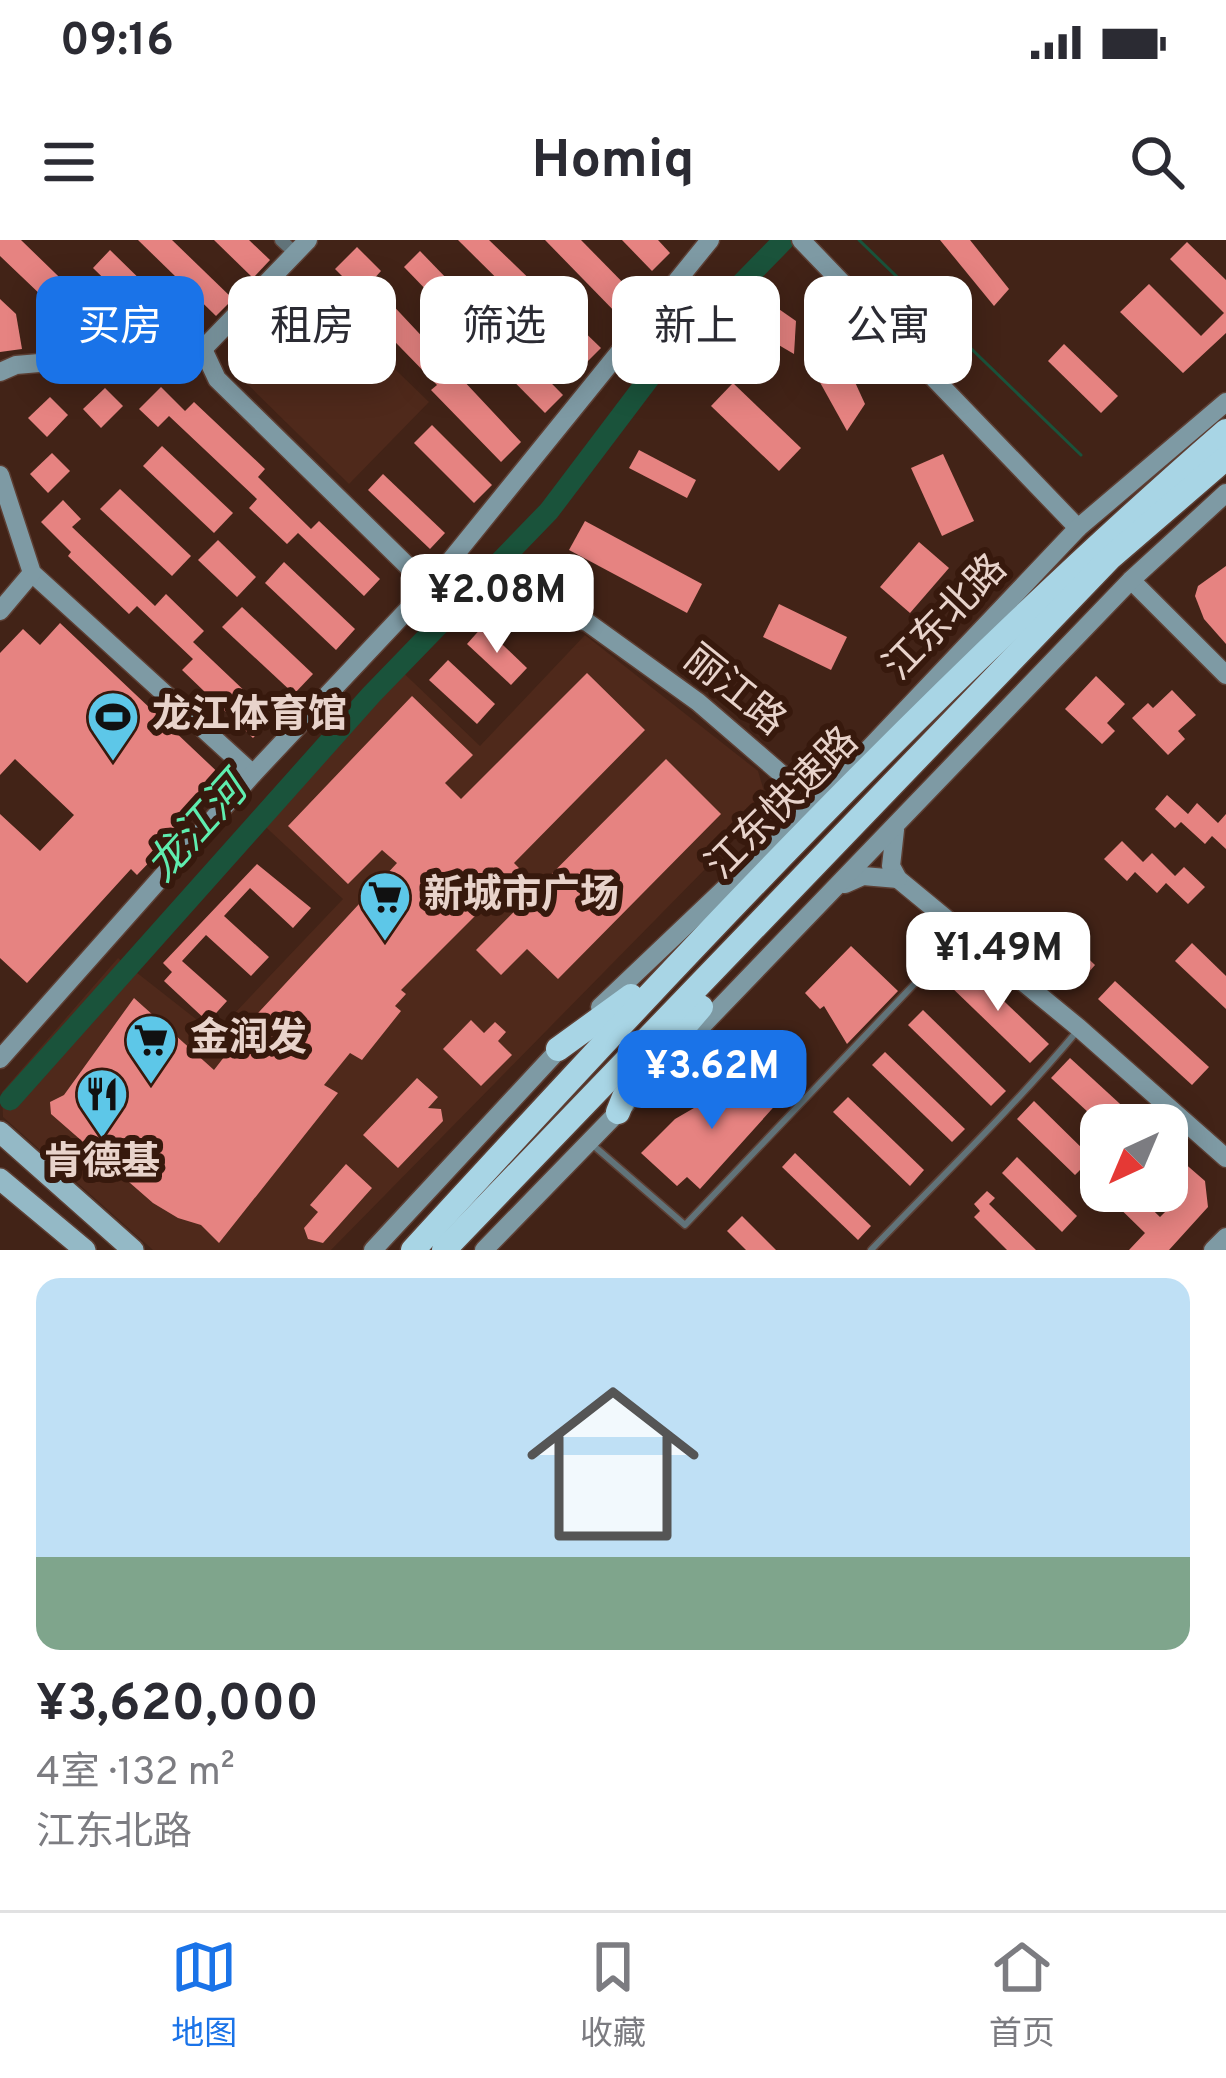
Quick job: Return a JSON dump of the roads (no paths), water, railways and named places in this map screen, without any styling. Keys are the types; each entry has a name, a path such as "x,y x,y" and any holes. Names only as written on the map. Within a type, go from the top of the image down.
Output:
{"highway":[{"name":"江东快速路","path":"412,1250 677,962 1098,542 1226,430"},
{"name":"江东快速路","path":"444,1250 1110,558 1226,458"},
{"path":"618,1112 624,1096 697,1013 742,945"},
{"path":"558,1049 677,962"}],"main road":[{"path":"0,1059 253,774 429,587 710,240"},
{"path":"801,240 1078,529"},
{"path":"204,348 295,244"},
{"path":"204,351 217,380 429,587"},
{"path":"0,372 36,363"},
{"name":"江东北路","path":"373,1250 558,1049 842,777 1078,529 1226,402"},
{"path":"0,475 32,573 253,774"},
{"path":"484,1250 1130,580 1226,493"},
{"path":"0,611 32,573"},
{"path":"1130,580 1226,676"},
{"name":"丽江路","path":"429,587 587,622 698,702 793,784 818,791 842,777"},
{"name":"丽江路","path":"780,832 796,814 799,800 793,784"},
{"path":"896,826 890,849 898,879"},
{"path":"837,888 863,876 898,879 1226,1157"},
{"path":"0,1132 133,1250"},
{"path":"0,1179 85,1250"},
{"path":"1213,1250 1226,1237"}],"lane":[{"path":"589,1142 685,1225 963,933"},
{"path":"871,1250 980,1135 1005,1117 1079,1028"}],"waterway":[{"name":"龙江河","path":"10,1100 371,695 549,511 651,376 784,240"},
{"path":"859,240 1081,455"}],"place":[{"name":"龙江体育馆","path":"113,763"},
{"name":"新城市广场","path":"385,943"},
{"name":"金润发","path":"151,1086"},
{"name":"肯德基","path":"102,1140"}]}
